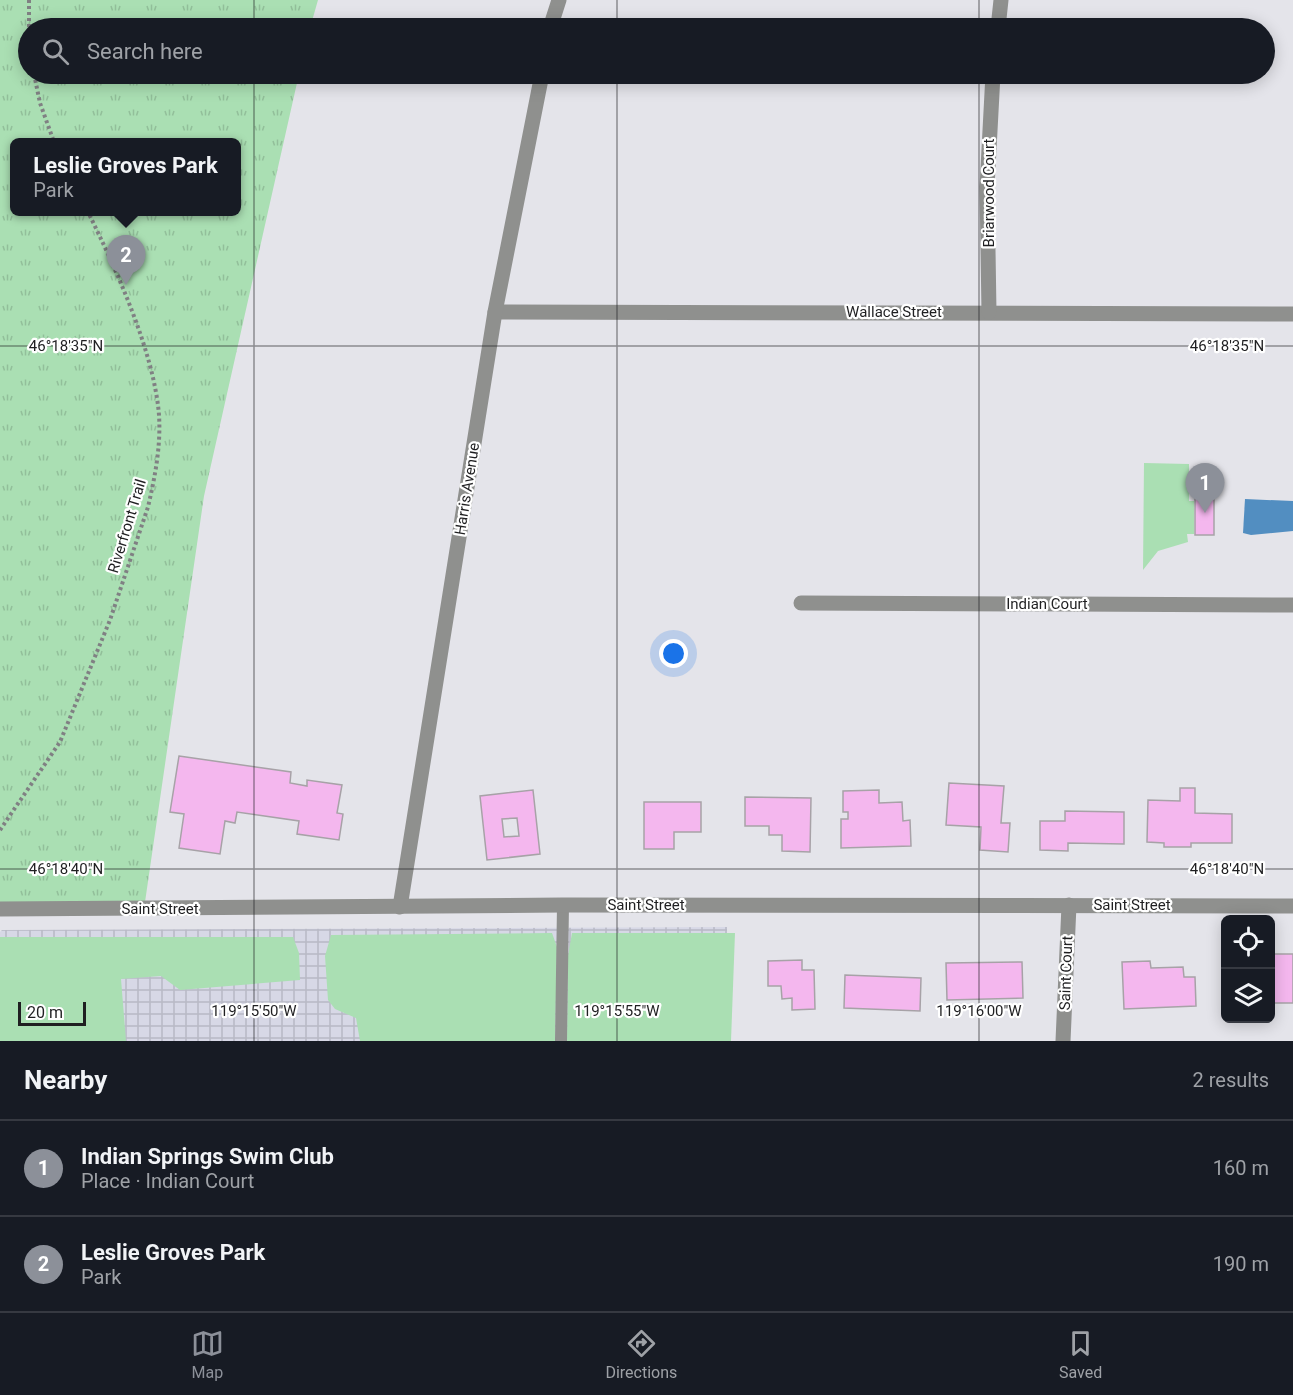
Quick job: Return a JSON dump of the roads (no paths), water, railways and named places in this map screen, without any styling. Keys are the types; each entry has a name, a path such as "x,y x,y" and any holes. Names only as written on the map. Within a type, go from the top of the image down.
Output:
{"street":[{"path":"553,18 559,0"},
{"path":"999,18 1001,0"},
{"name":"Harris Avenue","path":"400,907 495,312 540,84"},
{"name":"Briarwood Court","path":"989,312 987,187 992,84"},
{"name":"Wallace Street","path":"495,312 1293,314"},
{"name":"Indian Court","path":"801,603 1293,605"},
{"name":"Saint Street","path":"0,909 563,905 1293,906"},
{"name":"Saint Court","path":"1063,1041 1069,905"}],"lane":[{"path":"561,1041 563,905"}],"water":[{"path":"1245,499 1293,501 1293,531 1251,535 1243,533"}],"place":[{"name":"Leslie Groves Park","path":"126,285"},
{"name":"Indian Springs Swim Club","path":"1205,513"}]}
